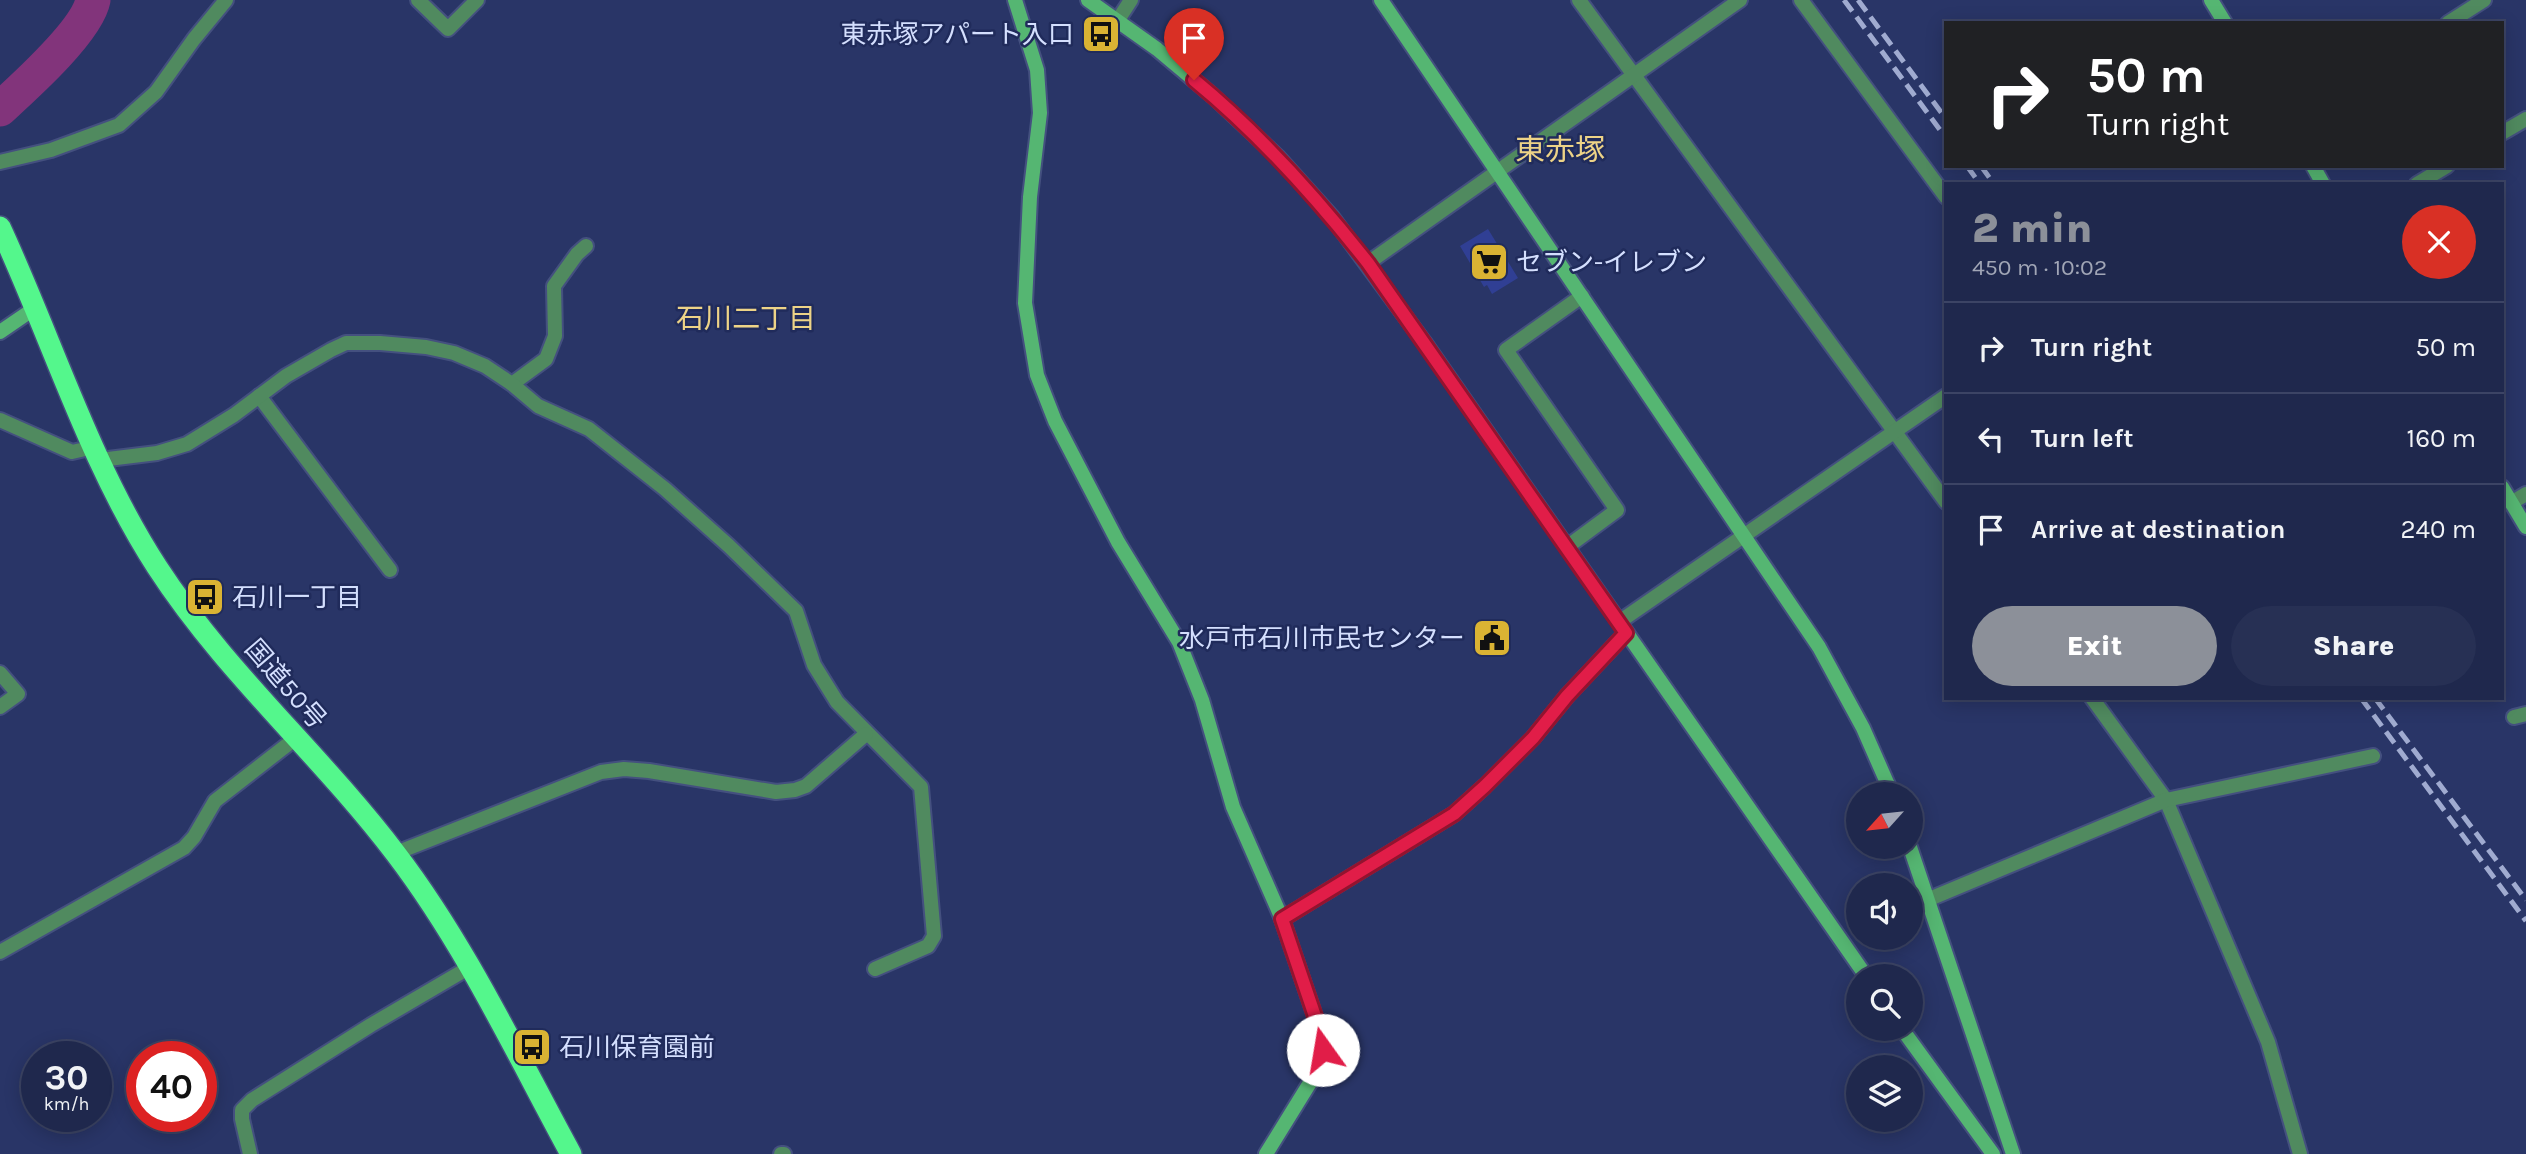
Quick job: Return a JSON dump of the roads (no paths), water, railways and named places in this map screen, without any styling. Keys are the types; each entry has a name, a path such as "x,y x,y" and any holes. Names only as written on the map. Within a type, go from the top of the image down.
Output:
{"highway":[{"name":"国道50号","path":"0,227 97,454 138,536 183,604 245,680 396,853 432,904 470,967 571,1154"}],"street":[{"path":"0,162 51,150 119,125 156,92 194,38 226,0"},
{"path":"418,0 449,29 477,0"},
{"path":"1015,0 1037,69 1040,113 1030,197 1025,303 1037,375 1055,421 1112,530 1179,642 1202,699 1233,807 1282,919 1319,1028 1323,1050 1316,1073 1266,1154"},
{"path":"1088,0 1118,20 1213,96 1268,148 1332,217 1368,263 1858,964"},
{"path":"1118,20 1131,0"},
{"path":"1381,0 1819,647 1863,728 1887,782"},
{"path":"1578,0 1944,499"},
{"path":"1368,263 1740,0"},
{"path":"1801,0 1944,194"},
{"path":"2211,0 2224,21"},
{"path":"2451,21 2484,0"},
{"path":"2504,132 2526,119"},
{"path":"2420,182 2444,168"},
{"path":"512,384 546,359 555,336 554,286 586,246"},
{"path":"1567,547 1618,510 1506,350 1582,296"},
{"path":"0,332 35,308"},
{"path":"0,419 72,452 157,453 187,443 286,376 331,350 346,344 380,343 426,347 454,353 485,366 538,405 589,429 665,489 796,611 818,673 837,702 921,787 934,936 928,946 875,969"},
{"path":"259,396 390,570"},
{"path":"1282,919 1454,814 1533,738 1622,627 1744,535 1944,397"},
{"path":"2504,491 2526,527"},
{"path":"2511,503 2526,494"},
{"path":"0,673 18,694 0,707"},
{"path":"2093,700 2166,800 2268,1042 2300,1154"},
{"path":"396,853 601,772 624,769 649,771 776,792 795,790 821,775 866,734"},
{"path":"0,951 184,848 194,838 215,801 296,738"},
{"path":"1927,900 2166,800 2373,756"},
{"path":"1914,859 2013,1154"},
{"path":"250,1154 242,1110 252,1100 470,967"},
{"path":"1910,1041 1989,1152"}],"waterway":[{"path":"0,109 67,42 88,13 93,0"}],"railway":[{"path":"1844,0 1944,135"},
{"path":"1858,0 1944,116"},
{"path":"1968,168 1979,182"},
{"path":"1982,168 1993,182"},
{"path":"2362,700 2526,921"},
{"path":"2376,700 2526,900"}],"place":[{"name":"東赤塚アパート入口","path":"1101,34"},
{"name":"セブン-イレブン","path":"1489,262"},
{"name":"石川一丁目","path":"205,597"},
{"name":"水戸市石川市民センター","path":"1492,638"},
{"name":"石川保育園前","path":"532,1047"}],"district":[{"name":"東赤塚","path":"1560,150"},
{"name":"石川二丁目","path":"746,318"}]}
